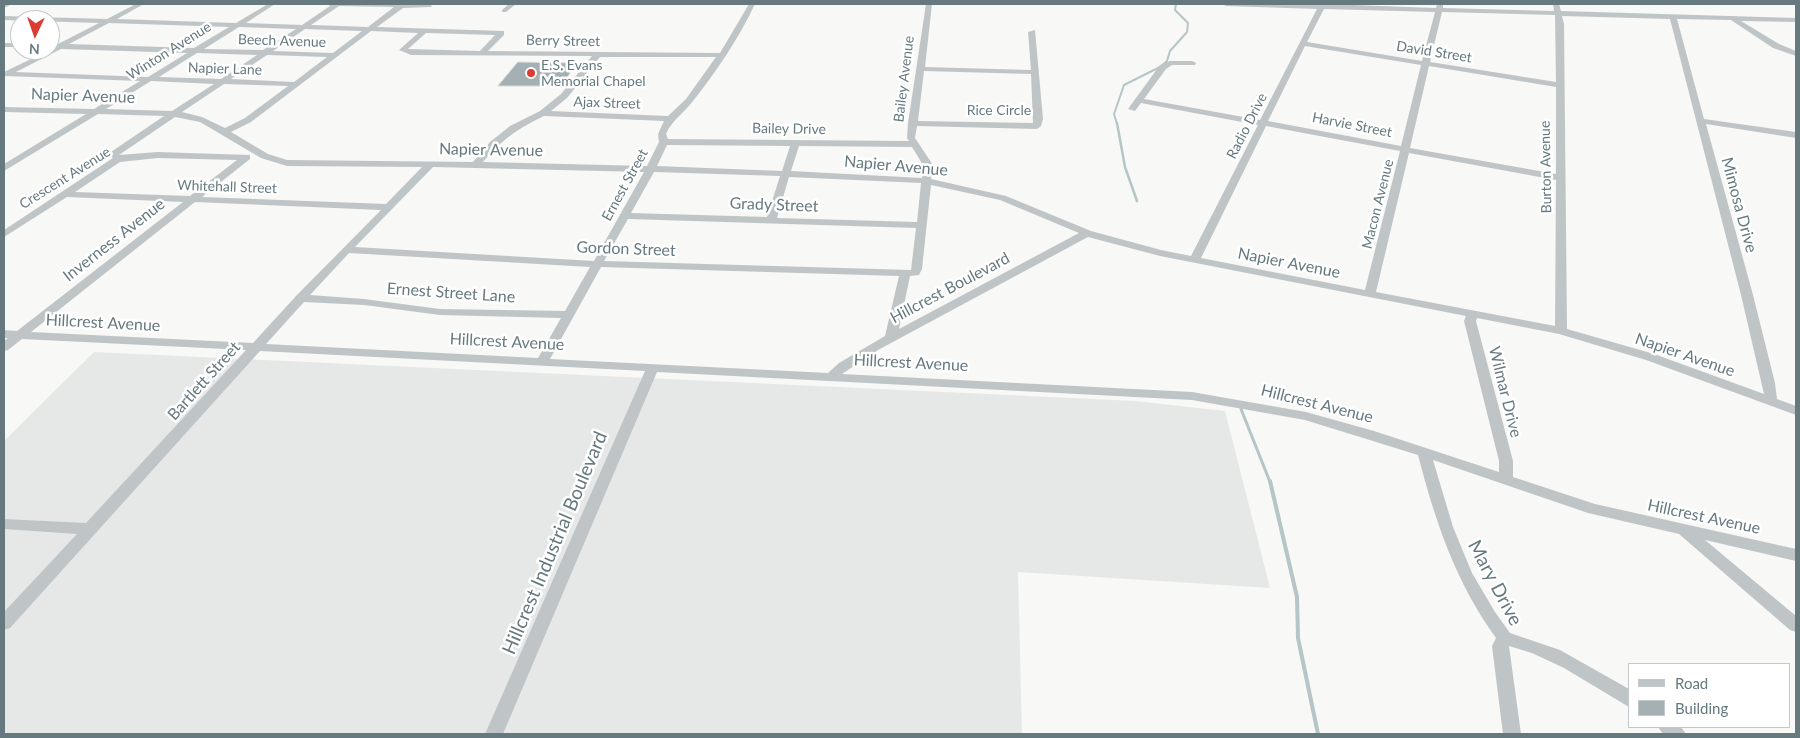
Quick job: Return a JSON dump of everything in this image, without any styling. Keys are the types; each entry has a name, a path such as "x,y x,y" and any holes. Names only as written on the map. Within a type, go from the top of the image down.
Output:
{"street":[{"path":"4,6 8,4"},
{"path":"60,45 141,4"},
{"name":"Winton Avenue","path":"4,168 272,4"},
{"path":"331,4 429,6"},
{"path":"118,159 114,154 338,4"},
{"path":"504,11 513,4"},
{"path":"670,119 689,100 722,55 752,4"},
{"name":"Bailey Avenue","path":"905,274 915,273 917,269 928,181 927,160 913,144 911,138 929,4"},
{"path":"1226,4 1558,9 1673,17 1796,20"},
{"path":"224,132 240,126 401,5"},
{"name":"Radio Drive","path":"1194,260 1323,5"},
{"name":"Macon Avenue","path":"1370,294 1440,7"},
{"name":"Burton Avenue","path":"1558,9 1561,331"},
{"name":"Mimosa Drive","path":"1673,17 1702,121 1767,374 1771,401"},
{"path":"4,18 501,33 482,53"},
{"path":"1732,18 1776,46 1796,54"},
{"name":"Berry Street","path":"425,30 403,50 482,53 722,55"},
{"path":"919,70 1034,72 1032,32"},
{"name":"David Street","path":"1304,44 1560,85"},
{"name":"Beech Avenue","path":"60,46 334,55"},
{"path":"476,165 493,144 513,128 543,113 564,96 598,54"},
{"path":"4,74 32,60"},
{"path":"1132,109 1162,67 1170,63 1192,63"},
{"name":"Rice Circle","path":"912,122 1037,126 1039,119 1034,72"},
{"name":"Napier Lane","path":"4,74 296,84"},
{"name":"Harvie Street","path":"1138,100 1560,178"},
{"name":"Napier Avenue","path":"4,109 172,114 195,118 224,132 264,156 274,160 296,163 476,165 785,174 928,181 1003,198 1087,233 1194,260 1561,331 1650,357 1796,411"},
{"name":"Ajax Street","path":"543,113 670,119"},
{"name":"Ernest Street","path":"543,361 664,142 662,134 670,119"},
{"path":"1702,121 1796,135"},
{"name":"Bailey Drive","path":"664,142 913,144"},
{"path":"771,220 795,143"},
{"name":"Crescent Avenue","path":"4,234 118,159 158,155 244,158 264,156"},
{"name":"Inverness Avenue","path":"4,347 244,158"},
{"name":"Bartlett Street","path":"4,623 300,298 431,164"},
{"name":"Whitehall Street","path":"63,194 389,207"},
{"name":"Grady Street","path":"624,216 923,225"},
{"name":"Hillcrest Boulevard","path":"832,376 843,366 891,338 1087,233"},
{"name":"Gordon Street","path":"346,250 596,264 905,274"},
{"path":"891,338 905,274"},
{"name":"Ernest Street Lane","path":"300,298 364,302 440,312 569,315"},
{"name":"Wilmar Drive","path":"1473,314 1470,321 1506,461 1506,480"},
{"name":"Hillcrest Avenue","path":"4,334 1192,396 1306,416 1593,509 1796,555"},
{"name":"Hillcrest Industrial Boulevard","path":"494,734 653,367"},
{"name":"Mary Drive","path":"1424,453 1451,547 1488,616 1505,638 1500,646 1512,734"},
{"path":"4,524 90,529"},
{"path":"1683,530 1796,625"},
{"path":"1505,638 1531,644 1601,681 1628,698"}],"shaded area":[{"path":"94,352 1135,401 1225,411 1270,588 1018,572 1022,734 4,734 4,441"}],"building":[{"name":"E.S. Evans Memorial Chapel","path":"518,62 573,63 571,66 575,66 566,79 553,79 547,86 498,86"}],"waterway":[{"path":"1117,124 1114,114 1124,85 1160,67 1167,61 1170,51 1187,32 1188,23 1175,10 1176,4"},
{"path":"1117,123 1125,167 1137,201"},
{"path":"1241,409 1270,482"},
{"path":"1270,481 1297,597 1298,638 1318,734"}],"place":[{"name":"E.S. Evans Memorial Chapel","path":"531,73"}]}
